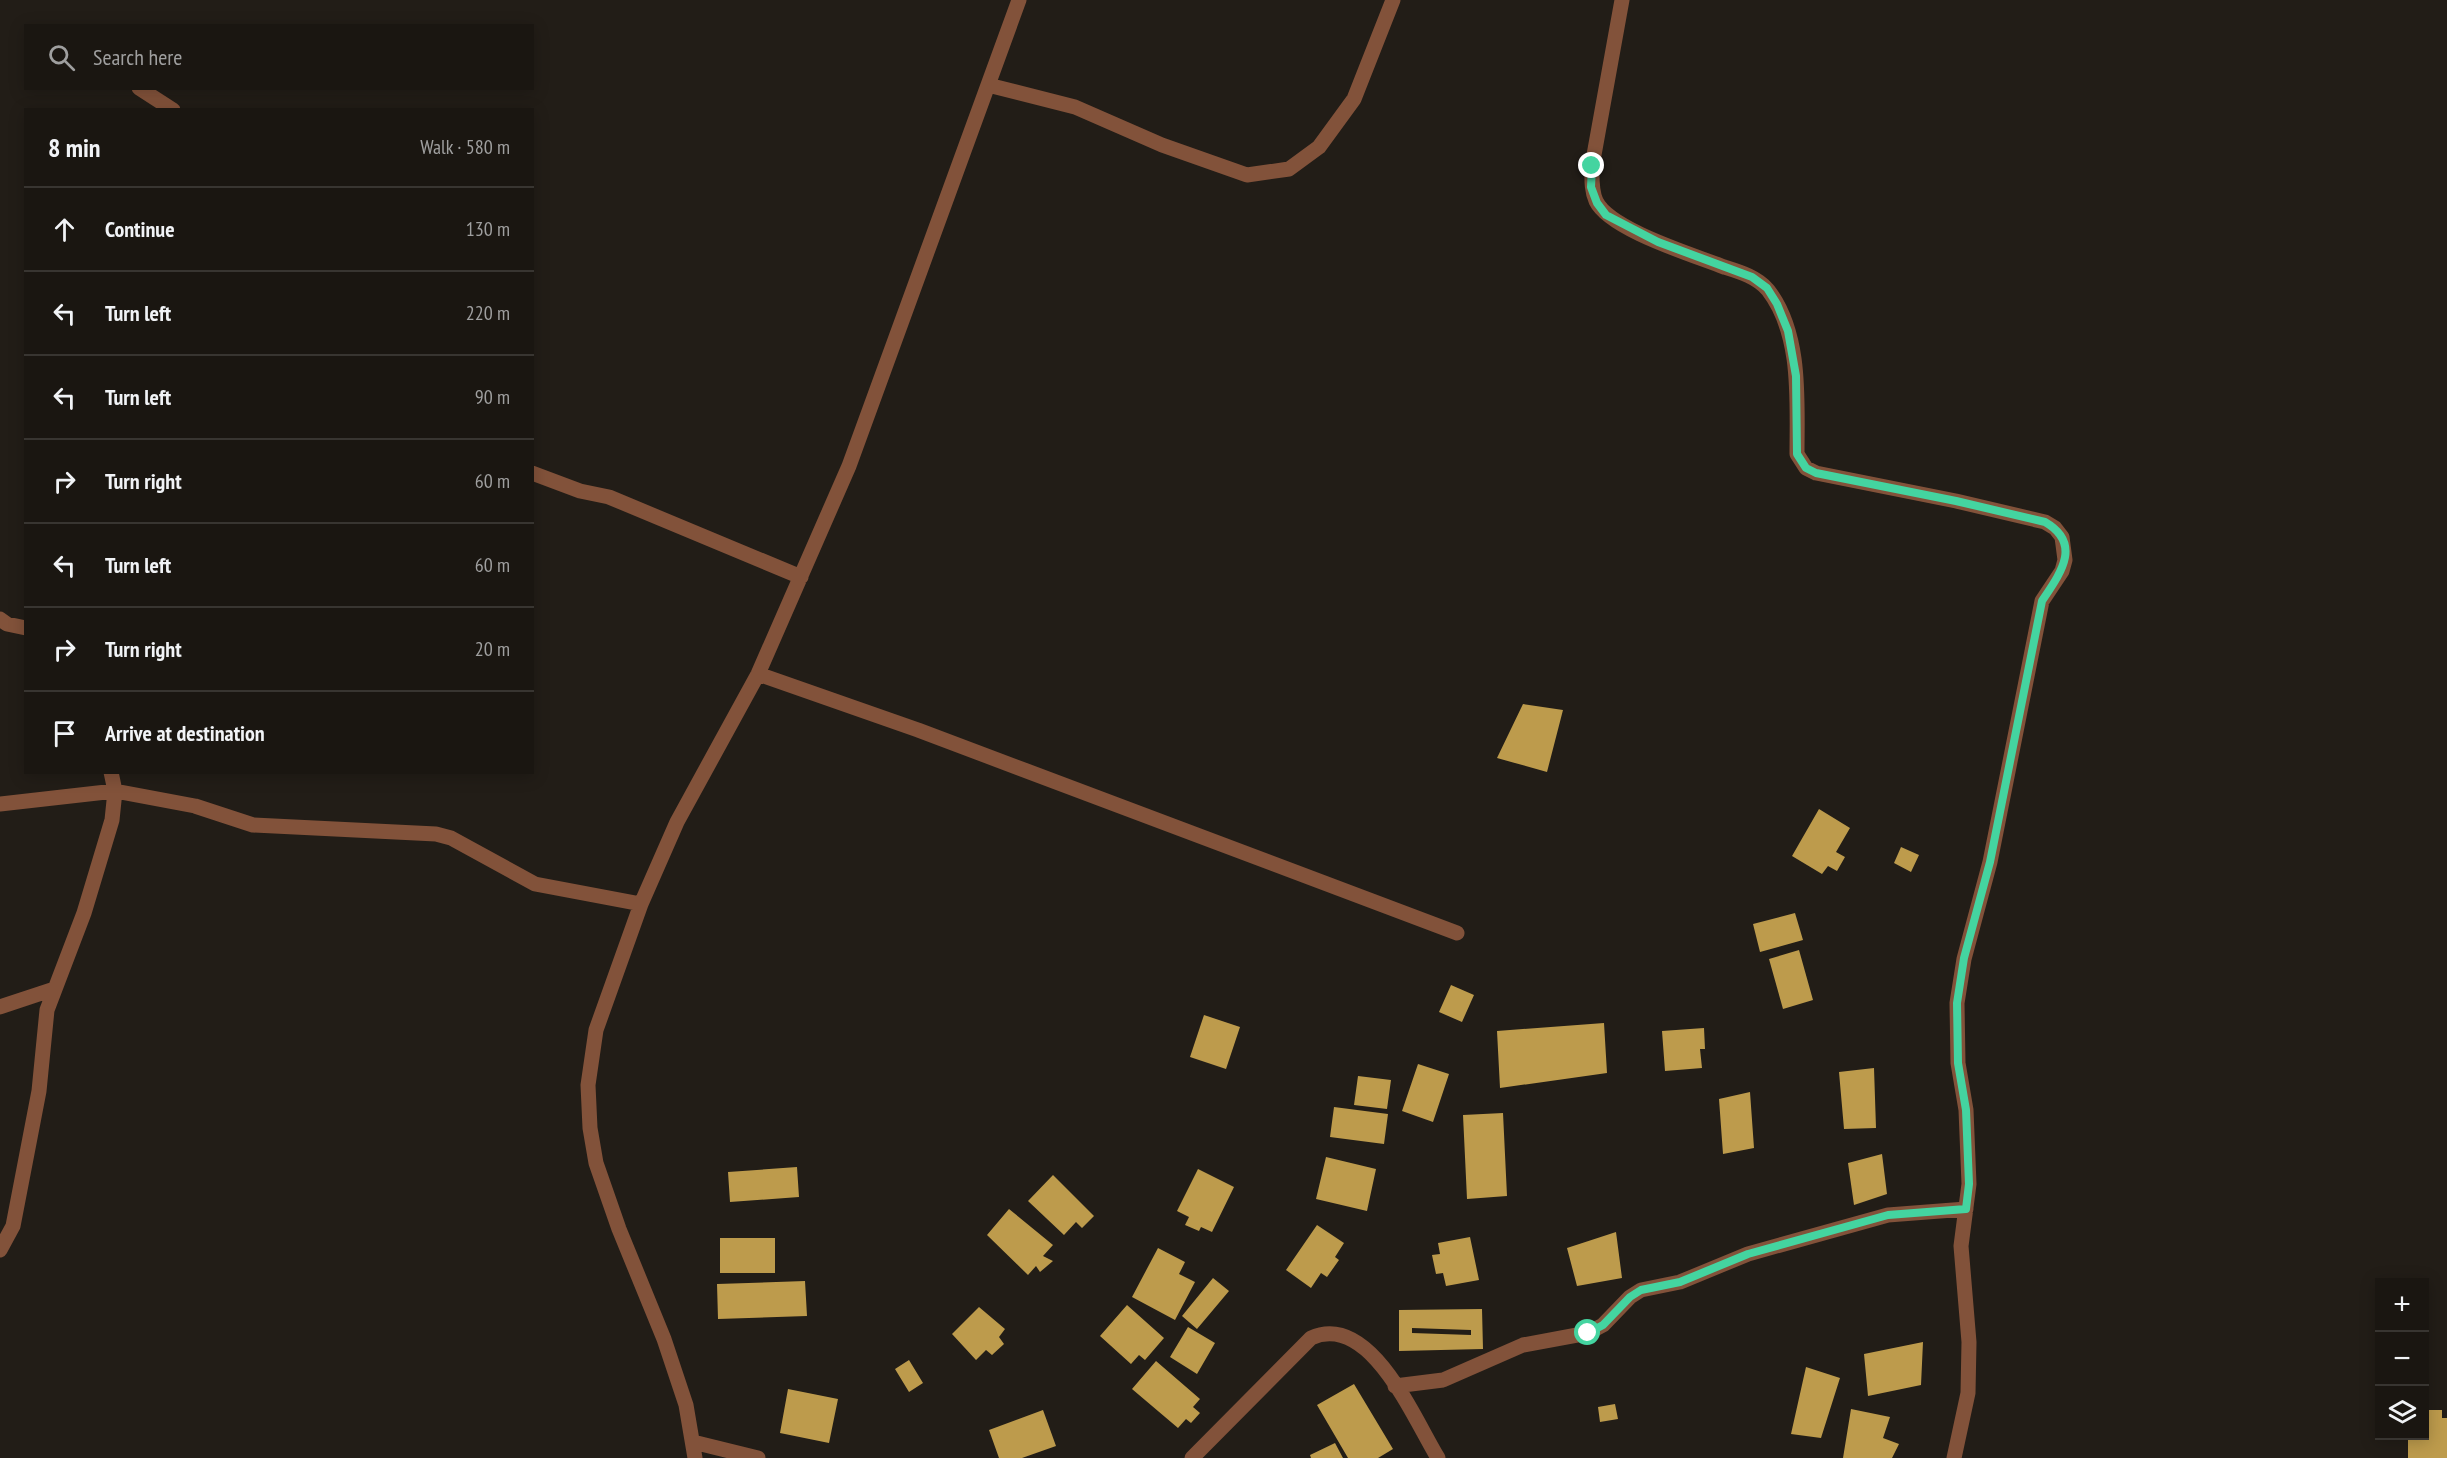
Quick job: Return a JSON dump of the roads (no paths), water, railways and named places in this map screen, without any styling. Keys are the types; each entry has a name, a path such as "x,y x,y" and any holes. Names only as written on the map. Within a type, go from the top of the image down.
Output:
{"street":[{"path":"695,1458 686,1405 664,1339 619,1229 596,1164 590,1128 588,1085 596,1030 641,904 676,822 758,674 849,466 1019,0"},
{"path":"988,85 1075,107 1171,148 1246,175 1288,169 1319,147 1354,99 1393,0"},
{"path":"1622,0 1592,166 1591,187 1597,203 1606,215 1658,242 1752,277 1767,288 1777,304 1788,331 1796,376 1797,454 1800,462 1816,473 1956,501 2045,522 2055,528 2065,548 2062,571 2042,601 1990,862 1964,958 1959,992 1958,1063 1966,1110 1969,1184 1961,1264 1969,1341 1968,1393 1954,1458"},
{"path":"142,90 170,108"},
{"path":"534,474 570,488 609,497 801,577"},
{"path":"0,619 7,624 24,628"},
{"path":"758,674 918,730 1457,933"},
{"path":"0,1250 13,1226 39,1091 47,1010 84,913 112,820 115,791 111,774"},
{"path":"0,804 115,791 195,806 253,825 436,834 451,838 535,884 641,904"},
{"path":"0,1006 54,989"},
{"path":"1395,1386 1443,1380 1514,1348 1588,1333 1603,1325 1630,1297 1641,1290 1680,1282 1748,1254 1888,1215 1966,1209"},
{"path":"1192,1458 1311,1338 1330,1332 1358,1342 1370,1352 1395,1386 1438,1458"},
{"path":"693,1442 758,1458"}]}
